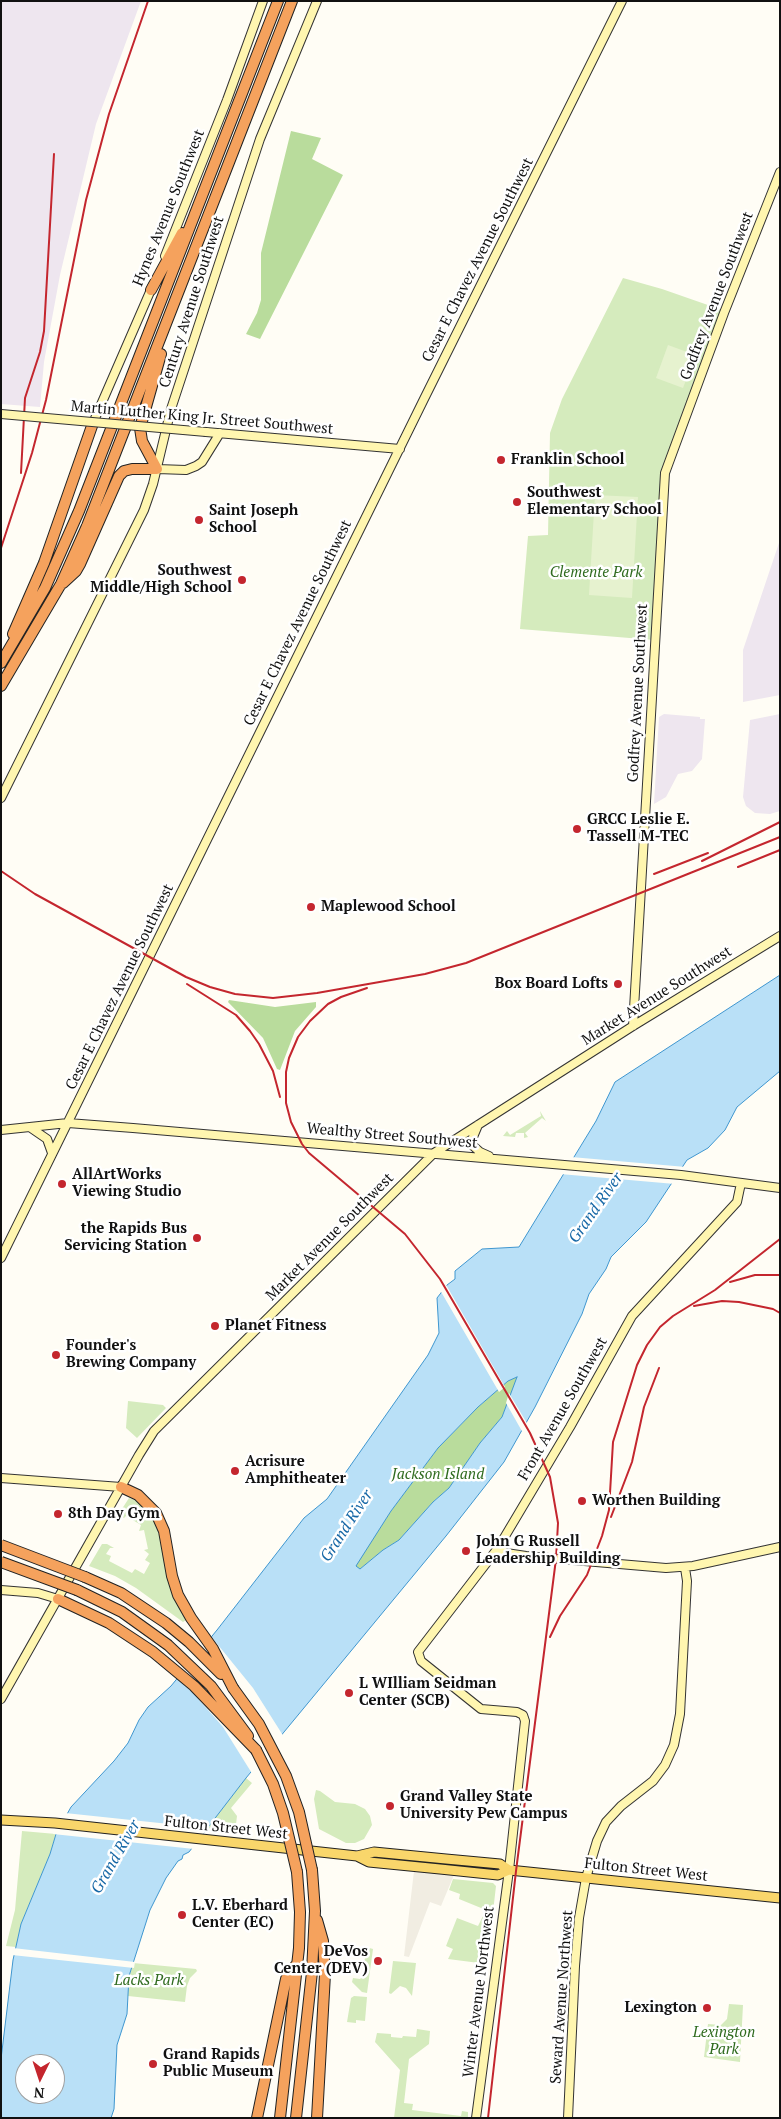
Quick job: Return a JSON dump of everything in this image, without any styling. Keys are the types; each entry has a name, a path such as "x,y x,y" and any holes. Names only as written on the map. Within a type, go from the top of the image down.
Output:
{"highway":[{"path":"1,663 33,610 64,548 278,1"},
{"path":"1,686 61,584 101,491 292,1"},
{"path":"151,290 204,192"},
{"path":"61,584 76,571 80,564 119,476 127,470 157,469 140,437 140,423 178,293"},
{"path":"1,663 38,579 93,423"},
{"path":"121,1488 131,1491 146,1502 159,1519 164,1531 172,1576 178,1595 198,1630 213,1649 233,1688"},
{"path":"1,1545 85,1577 120,1593 142,1606 189,1642 212,1663 233,1688 259,1724 286,1776 299,1812 312,1870 315,1911 312,1972 296,2118"},
{"path":"1,1562 77,1590 129,1616 179,1654 200,1674 220,1697 256,1750 283,1813 296,1872 300,1912 295,1968 286,1979 289,1992 280,2118"},
{"path":"58,1599 118,1628 170,1665 194,1686 256,1750"},
{"path":"315,1911 323,1941 325,1974 317,2118"},
{"path":"257,2118 289,1992"}],"main road":[{"name":"Hynes Avenue Southwest","path":"93,423 151,290 227,100 263,1"},
{"name":"Century Avenue Southwest","path":"1,798 134,532 148,499 171,409 260,139 317,1"},
{"name":"Cesar E Chavez Avenue Southwest","path":"1,1258 622,1"},
{"name":"Godfrey Avenue Southwest","path":"633,1026 665,473 724,313 780,172"},
{"name":"Martin Luther King Jr. Street Southwest","path":"1,414 400,449"},
{"path":"157,469 180,470 196,466 202,462 220,433"},
{"name":"Market Avenue Southwest","path":"1,1699 144,1445 159,1426 434,1153 633,1026 780,936"},
{"name":"Wealthy Street Southwest","path":"1,1130 68,1124 681,1175 780,1188"},
{"path":"479,1124 473,1137 472,1145 480,1152 494,1159"},
{"path":"31,1128 47,1139 52,1153"},
{"name":"Front Avenue Southwest","path":"525,1725 523,1715 517,1712 486,1711 478,1707 421,1661 418,1655 420,1647 498,1548 570,1427 632,1316 737,1202 741,1183"},
{"path":"1,1478 121,1488"},
{"path":"498,1548 506,1553 526,1556 650,1568 685,1568 780,1547"},
{"name":"Seward Avenue Northwest","path":"568,2118 575,1966 579,1918 586,1878 597,1841 606,1822 621,1806 653,1781 665,1765 674,1746 680,1722 687,1581 685,1568"},
{"path":"1,1590 38,1593 58,1599"},
{"name":"Winter Avenue Northwest","path":"476,2118 509,1870 525,1725"},
{"name":"Fulton Street West","path":"1,1820 55,1823 357,1856 374,1852 500,1864 509,1870 780,1898"}],"shaded area":[{"path":"1,1 141,1 96,124 60,275 44,362 40,407 1,404"},
{"path":"780,540 780,695 743,702 743,650"},
{"path":"664,714 705,719 702,759 692,771 678,774 666,797 654,804 659,717"},
{"path":"780,714 780,811 770,814 755,813 746,806 743,797 750,720"},
{"path":"414,1871 454,1875 441,1906 430,1902 409,1957 404,1956"}],"green space":[{"path":"291,131 321,138 312,159 343,175 260,339 246,334 257,313 261,300 261,253"},
{"name":"Clemente Park","path":"623,278 662,289 725,311 666,467 654,640 520,629 528,536 548,535 550,433 562,399"},
{"path":"668,345 687,352 690,345 692,346 690,353 695,356 683,388 656,378"},
{"path":"595,495 638,497 632,598 589,595"},
{"path":"229,1000 275,1007 316,1002 316,1007 295,1031 280,1070 277,1069 263,1038 228,1002"},
{"path":"540,1111 546,1121 542,1118 525,1133 528,1137 524,1138 524,1133 516,1133 515,1137 503,1136 507,1131 510,1135 541,1116"},
{"name":"Jackson Island","path":"518,1376 502,1417 480,1443 449,1488 433,1502 399,1540 383,1550 360,1569 355,1566 391,1511 438,1448 478,1407 508,1381"},
{"path":"128,1401 163,1405 166,1408 137,1438 126,1428"},
{"path":"129,1498 137,1501 154,1520 188,1619 183,1622 136,1588 115,1576 89,1566 102,1544 107,1544 114,1548 110,1548 106,1554 111,1556 109,1561 132,1573 135,1569 144,1574 150,1563 145,1560 149,1554 144,1550 148,1549 144,1530 139,1531 141,1525 126,1516 124,1518 118,1515"},
{"path":"246,1778 252,1783 231,1808 237,1816 235,1832 207,1828"},
{"path":"316,1790 335,1802 355,1804 365,1809 370,1816 372,1825 364,1839 355,1843 346,1843 319,1829 314,1799"},
{"path":"22,1831 56,1834 50,1854 21,1924 16,1947 6,1946 15,1910"},
{"path":"453,1879 493,1883 496,1886 487,1964 448,1959 453,1949 446,1946 457,1918 478,1926 486,1910 459,1899 460,1894 449,1890"},
{"path":"366,1947 373,1949 367,1993 362,1992 352,1982 353,1978 360,1979 363,1976"},
{"path":"393,1961 416,1963 412,1996 406,1988 400,1986 391,1994 389,1993"},
{"name":"Lacks Park","path":"133,1963 196,1969 197,1971 190,1978 187,1986 185,2002 128,1996 129,1977"},
{"path":"354,1996 367,1997 365,2021 347,2022 351,1998"},
{"name":"Lexington Park","path":"729,2004 743,2005 740,2062 704,2057 708,2024 721,2025 727,2019"},
{"path":"417,2029 430,2031 429,2044 409,2059 404,2103 413,2104 412,2110 461,2116 462,2111 468,2112 468,2118 394,2118 400,2070 375,2042 377,2033 391,2034 391,2037 416,2037"}],"water":[{"name":"Grand River","path":"780,975 780,1071 737,1107 725,1130 708,1148 687,1160 646,1222 611,1257 606,1269 589,1294 582,1314 535,1407 504,1462 446,1536 166,1878 150,1910 129,1976 127,2014 117,2045 114,2109 111,2118 1,2118 1,2059 13,1960 21,1924 50,1854 56,1834 71,1807 114,1761 128,1743 139,1720 148,1707 171,1686 304,1518 327,1499 428,1355 439,1333 437,1298 447,1285 455,1279 455,1271 482,1249 519,1247 596,1121 615,1082","holes":["517,1377 502,1417 480,1443 449,1488 433,1502 399,1540 383,1550 360,1569 356,1566 391,1511 438,1448 478,1407 508,1381"]}],"pier":[{"path":"571,1157 686,1167 675,1184 560,1174"},
{"path":"445,1283 505,1387 499,1392 440,1290"},
{"path":"509,1393 528,1425 523,1433 506,1403"},
{"path":"210,1635 253,1688 284,1737 253,1775 223,1727 194,1694 175,1677"},
{"path":"65,1813 207,1828 194,1849 53,1834"},
{"path":"13,1948 135,1962 134,1968 12,1955"}],"railway":[{"path":"1,548 32,453 46,400 86,200 109,114 148,1"},
{"path":"21,473 25,398 40,352 44,331 54,154"},
{"path":"702,861 780,822"},
{"path":"1,871 35,894 186,977 210,987 235,994 273,998 317,993 425,974 466,963 780,837"},
{"path":"738,867 780,850"},
{"path":"654,874 708,853"},
{"path":"187,984 236,1015 250,1031 273,1071 280,1097"},
{"path":"367,988 341,997 328,1004 310,1021 298,1037 289,1058 286,1072 286,1103 291,1122 302,1144 309,1153 405,1234 440,1279 530,1433 550,1477 558,1523 556,1559 516,1871 488,2118"},
{"path":"550,1637 560,1616 587,1575 602,1536 609,1510 613,1442 637,1365 647,1345 660,1327 673,1316 715,1290 780,1239"},
{"path":"730,1282 755,1275 780,1275"},
{"path":"694,1306 722,1301 739,1302 773,1309 780,1313"},
{"path":"611,1517 632,1462 644,1407 659,1368"}],"place":[{"name":"Franklin School","path":"501,460"},
{"name":"Southwest Elementary School","path":"517,502"},
{"name":"Saint Joseph School","path":"199,520"},
{"name":"Southwest Middle/High School","path":"242,580"},
{"name":"GRCC Leslie E. Tassell M-TEC","path":"577,829"},
{"name":"Maplewood School","path":"311,907"},
{"name":"Box Board Lofts","path":"618,984"},
{"name":"AllArtWorks Viewing Studio","path":"62,1184"},
{"name":"the Rapids Bus Servicing Station","path":"197,1238"},
{"name":"Planet Fitness","path":"215,1326"},
{"name":"Founder's Brewing Company","path":"56,1355"},
{"name":"Acrisure Amphitheater","path":"235,1471"},
{"name":"Worthen Building","path":"582,1501"},
{"name":"8th Day Gym","path":"58,1514"},
{"name":"John G Russell Leadership Building","path":"466,1551"},
{"name":"L WIlliam Seidman Center (SCB)","path":"349,1693"},
{"name":"Grand Valley State University Pew Campus","path":"390,1806"},
{"name":"L.V. Eberhard Center (EC)","path":"182,1915"},
{"name":"DeVos Center (DEV)","path":"378,1961"},
{"name":"Lexington","path":"707,2008"},
{"name":"Grand Rapids Public Museum","path":"153,2064"}]}
